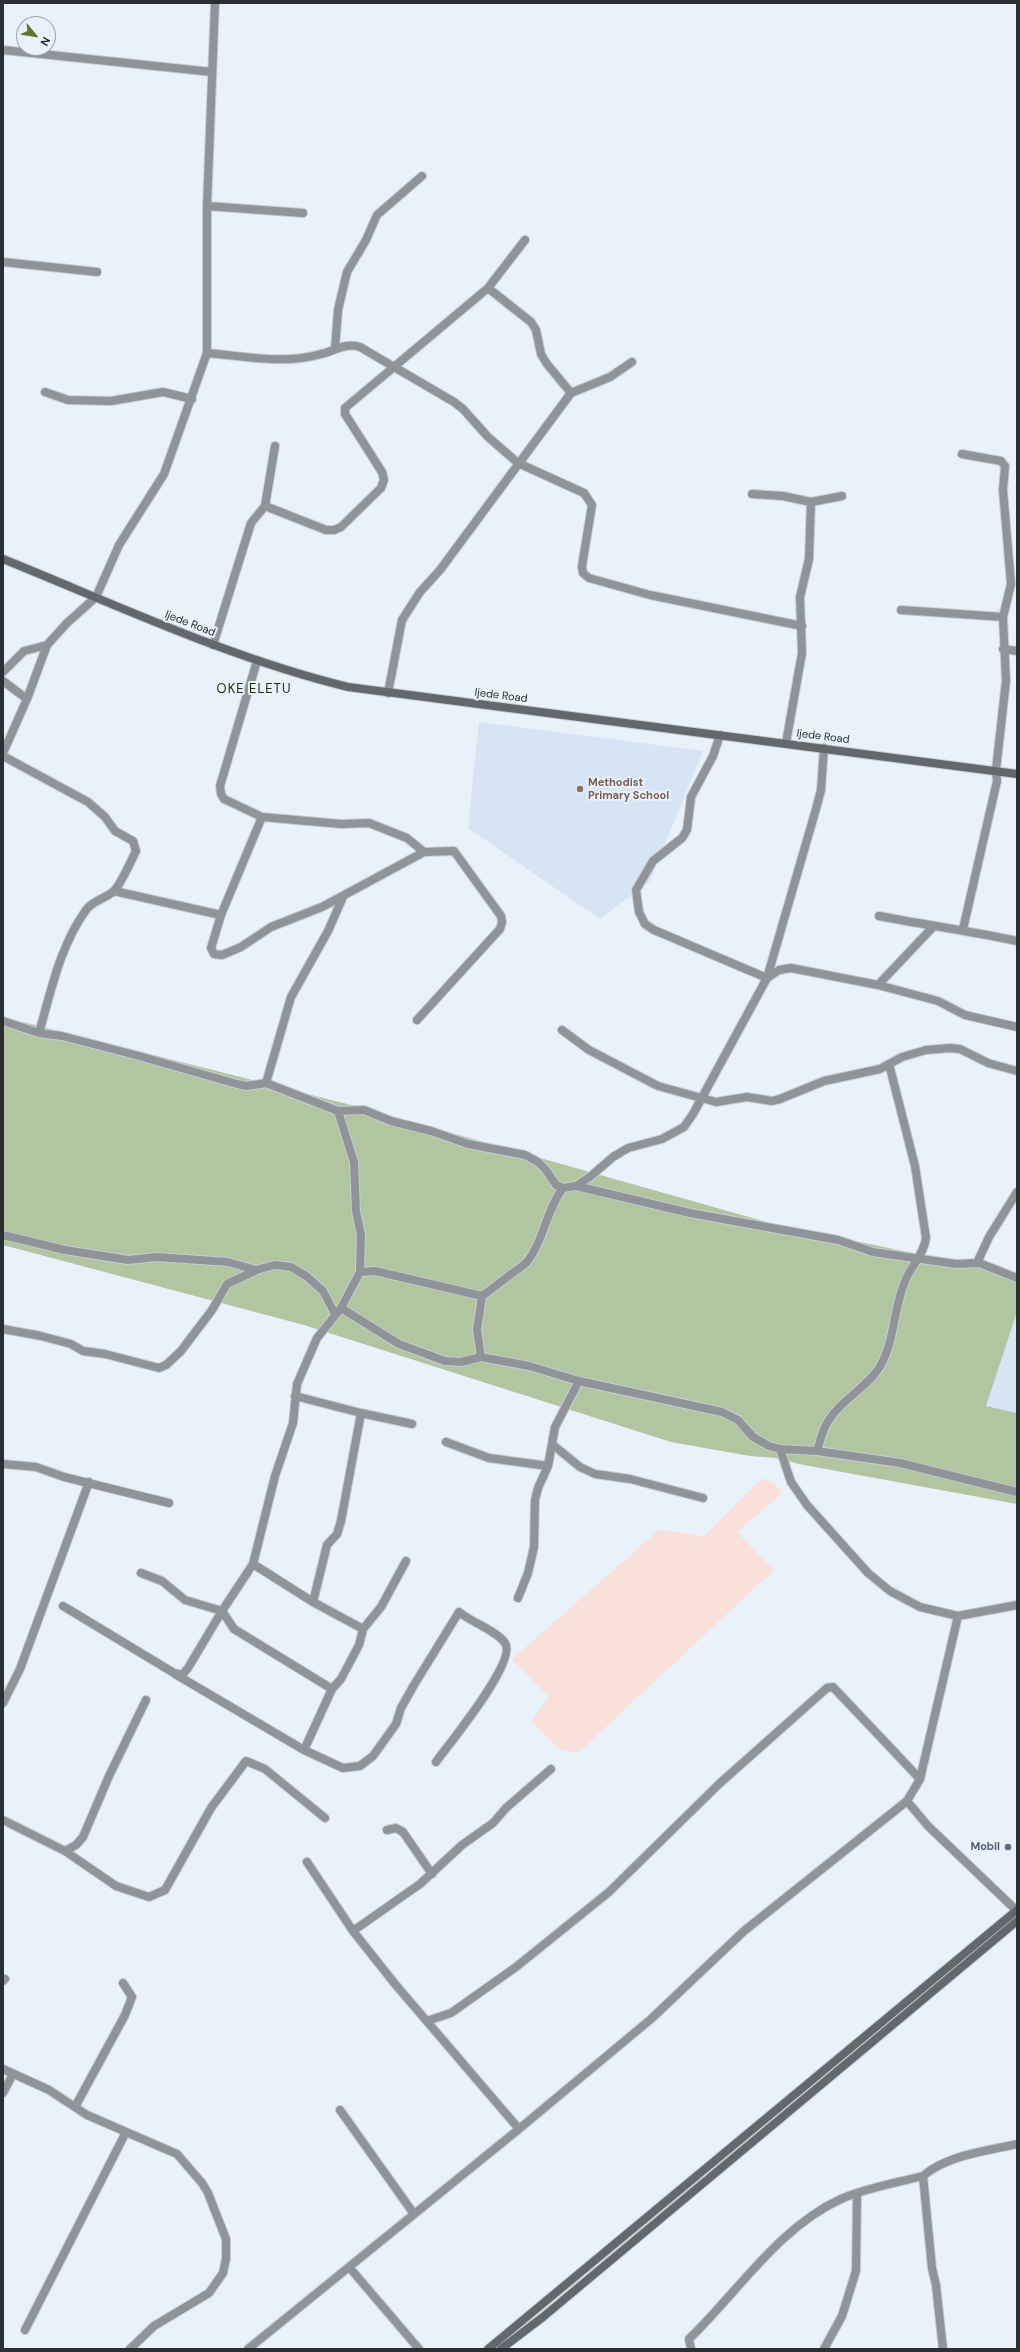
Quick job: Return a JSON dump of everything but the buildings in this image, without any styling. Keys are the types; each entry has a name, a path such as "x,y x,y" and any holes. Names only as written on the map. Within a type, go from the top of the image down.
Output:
{"main road":[{"name":"Ijede Road","path":"3,559 169,629 257,661 314,679 348,687 996,770 1017,774"},
{"path":"500,2349 543,2317 1017,1910"},
{"path":"488,2349 1017,1921"}],"street":[{"path":"38,1033 58,966 68,942 87,909 94,902 114,891 136,851 133,841 115,831 105,817 88,802 3,754 27,699 47,645 67,623 96,597 119,545 157,489 192,399 207,352 207,206 215,3"},
{"path":"3,50 212,72"},
{"path":"335,349 338,310 348,272 366,240 377,215 422,176"},
{"path":"207,206 303,213"},
{"path":"265,506 326,530 334,530 341,526 381,488 384,480 382,472 345,414 345,408 396,367 488,288 525,240"},
{"path":"3,262 97,272"},
{"path":"488,288 531,322 536,330 542,354 547,364 571,393"},
{"path":"207,352 270,358 296,358 321,355 352,344 396,367 463,408 488,437 518,463 584,493 590,499 592,505 582,566 583,574 588,578 650,595 802,626"},
{"path":"388,693 398,636 408,608 440,570 571,393 610,377 632,362"},
{"path":"45,392 68,400 111,401 163,392 192,399"},
{"path":"213,645 251,523 265,506 275,446"},
{"path":"962,454 1001,461 1005,466 1003,490 1014,584 1002,617 1005,694 996,770 997,781 963,929"},
{"path":"752,494 783,496 811,502 842,496"},
{"path":"786,743 802,653 800,597 809,559 811,502"},
{"path":"902,610 1002,617"},
{"path":"3,672 24,651 47,645"},
{"path":"1003,648 1017,651"},
{"path":"257,661 220,786 221,794 224,798 262,817 341,824 369,824 407,838 424,852"},
{"path":"3,681 27,699"},
{"path":"720,735 713,756 691,797 687,830 682,838 653,861 636,890 636,900 639,912 645,924 654,930 767,978"},
{"path":"576,1186 628,1148 662,1139 684,1127 700,1099 767,978 821,790 824,748"},
{"path":"262,817 221,915 211,948 214,954 222,955 241,947 271,927 342,897 424,852 454,851 501,916 502,922 500,929 417,1020"},
{"path":"114,891 221,915"},
{"path":"266,1083 291,998 328,931 342,897"},
{"path":"879,916 933,927 963,929 1017,941"},
{"path":"878,986 933,927"},
{"path":"767,978 779,970 791,968 878,986 938,1001 965,1015 1017,1027"},
{"path":"3,1020 38,1033 62,1036 237,1084 247,1086 266,1083 338,1111 364,1110 390,1121 431,1131 468,1144 525,1155 546,1170 560,1186 576,1186 690,1214 838,1240 873,1252 917,1260 956,1264 977,1263 1017,1278"},
{"path":"562,1030 589,1050 658,1086 700,1099 716,1102 747,1097 776,1100 824,1082 880,1069 910,1054 950,1048 967,1051 988,1063 1017,1071"},
{"path":"818,1451 826,1424 843,1404 871,1378 883,1361 891,1340 896,1310 906,1279 925,1247 926,1238 915,1166 889,1064"},
{"path":"174,1673 182,1674 188,1668 222,1610 253,1564 275,1476 293,1423 297,1384 317,1338 341,1308 360,1272 362,1235 356,1211 355,1169 338,1111"},
{"path":"481,1357 477,1330 482,1296 526,1264 531,1257 540,1240 560,1186"},
{"path":"977,1263 989,1237 1017,1192"},
{"path":"3,1235 102,1257 128,1260 157,1257 228,1262 256,1270"},
{"path":"3,1329 41,1336 71,1344 83,1351 104,1354 159,1368 166,1365 181,1351 212,1310 227,1284 256,1270 275,1266 291,1267 306,1276 323,1291 335,1314"},
{"path":"360,1272 370,1270 482,1296"},
{"path":"341,1308 399,1344 445,1361 461,1362 481,1357 529,1366 579,1380 722,1412 738,1420 753,1436 769,1446 780,1449 818,1451 900,1463 1017,1492"},
{"path":"518,1598 528,1573 534,1547 535,1500 548,1466 553,1445 555,1427 579,1380"},
{"path":"295,1396 412,1424"},
{"path":"313,1602 327,1545 337,1534 341,1521 361,1413"},
{"path":"446,1442 489,1458 548,1466"},
{"path":"553,1445 580,1468 595,1474 630,1479 703,1498"},
{"path":"780,1449 791,1482 807,1505 868,1573 890,1591 920,1607 958,1616 1017,1605"},
{"path":"3,1464 36,1467 64,1477 169,1503"},
{"path":"3,1703 20,1669 89,1482"},
{"path":"304,1750 332,1689 341,1679 359,1646 364,1629 381,1607 406,1560"},
{"path":"253,1564 313,1602 364,1629"},
{"path":"141,1573 162,1581 186,1600 222,1610 234,1629 332,1689"},
{"path":"63,1606 304,1750 343,1768 360,1766 373,1756 396,1724 401,1708 459,1612 506,1643 507,1649 500,1672 492,1687 436,1762"},
{"path":"248,2349 519,2129 651,2019 744,1931 907,1801 920,1779 958,1616"},
{"path":"427,2021 451,2013 516,1967 609,1892 719,1784 827,1688 833,1687 839,1692 920,1779"},
{"path":"65,1851 76,1845 83,1837 109,1776 146,1700"},
{"path":"3,1820 65,1851 116,1886 149,1897 157,1895 165,1890 211,1808 246,1761 265,1769 325,1818"},
{"path":"353,1931 432,1874 462,1845 493,1823 506,1808 551,1769"},
{"path":"907,1801 928,1826 1017,1910"},
{"path":"387,1830 396,1828 402,1832 432,1874"},
{"path":"307,1862 353,1931 519,2129"},
{"path":"75,2107 125,2015 132,1997 123,1983"},
{"path":"3,2069 49,2090 87,2115 176,2154 202,2183 226,2240 226,2258 223,2273 209,2293 154,2326 130,2349"},
{"path":"3,2093 13,2074"},
{"path":"340,2110 414,2214"},
{"path":"24,2330 126,2132"},
{"path":"691,2349 689,2339 712,2317 769,2250 824,2208 857,2194 923,2176 931,2169 943,2164 1017,2144"},
{"path":"923,2176 932,2268 936,2286 943,2349"},
{"path":"824,2349 842,2316 856,2271 857,2194"},
{"path":"349,2267 419,2349"}],"shaded area":[{"name":"Methodist Primary School","path":"479,722 703,751 650,881 600,919 468,828"},
{"path":"1017,1312 1017,1413 986,1406"},
{"path":"763,1478 775,1484 782,1493 737,1532 774,1570 578,1753 558,1749 531,1721 549,1697 512,1659 659,1530 704,1536"}],"green space":[{"path":"3,1017 367,1109 770,1223 1017,1275 1017,1312 986,1406 1017,1413 1017,1504 804,1465 775,1458 750,1456 671,1442 304,1325 3,1245"}],"place":[{"name":"Methodist Primary School","path":"580,789"},
{"name":"Mobil","path":"1008,1847"}],"district":[{"name":"OKE ELETU","path":"254,690"}]}
